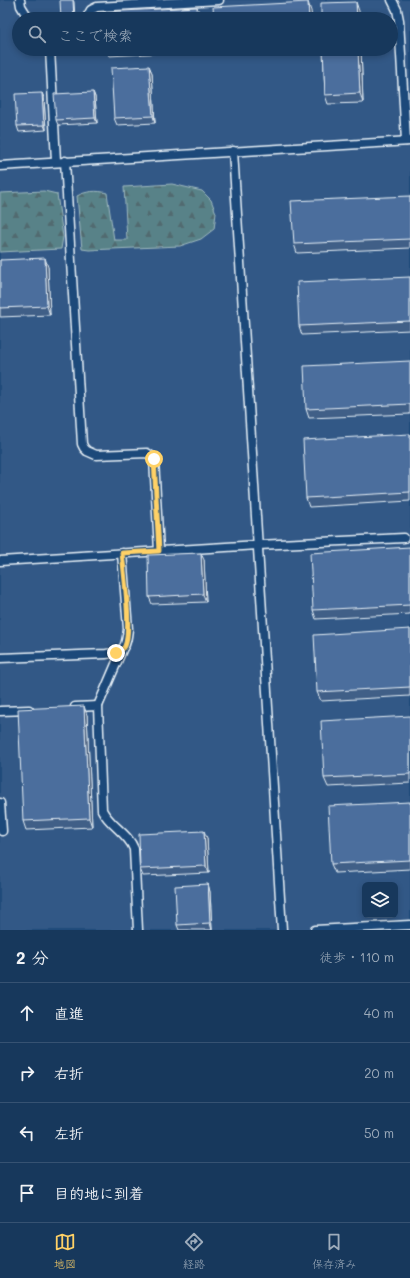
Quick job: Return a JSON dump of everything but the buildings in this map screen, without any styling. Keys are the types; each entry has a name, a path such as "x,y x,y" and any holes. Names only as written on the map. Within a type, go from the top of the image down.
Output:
{"lane":[{"path":"20,0 21,6 25,12"},
{"path":"90,12 97,7 219,0"},
{"path":"392,0 398,12"},
{"path":"0,166 60,161 408,141 400,20 398,13"},
{"path":"51,56 82,444 87,451 96,455 147,452 154,459 159,551"},
{"path":"233,151 282,930"},
{"path":"0,561 258,545 404,538"},
{"path":"122,553 128,629 126,642 98,706 102,810 109,821 129,839 134,849 138,930"},
{"path":"0,658 106,654 116,653 122,650"},
{"path":"68,708 98,706"},
{"path":"0,711 38,709"},
{"path":"0,803 2,831"},
{"path":"315,930 410,925"}],"shaded area":[{"path":"0,0 410,0 410,930 0,930"}],"green space":[{"path":"172,184 202,191 211,200 216,213 214,229 201,239 180,246 89,250 82,249 77,196 92,192 107,193 114,240 127,240 124,187"},
{"path":"44,191 57,194 63,237 61,249 0,252 0,193"}],"route":[{"path":"116,653 124,647 128,629 122,553 159,551 154,459"}]}
